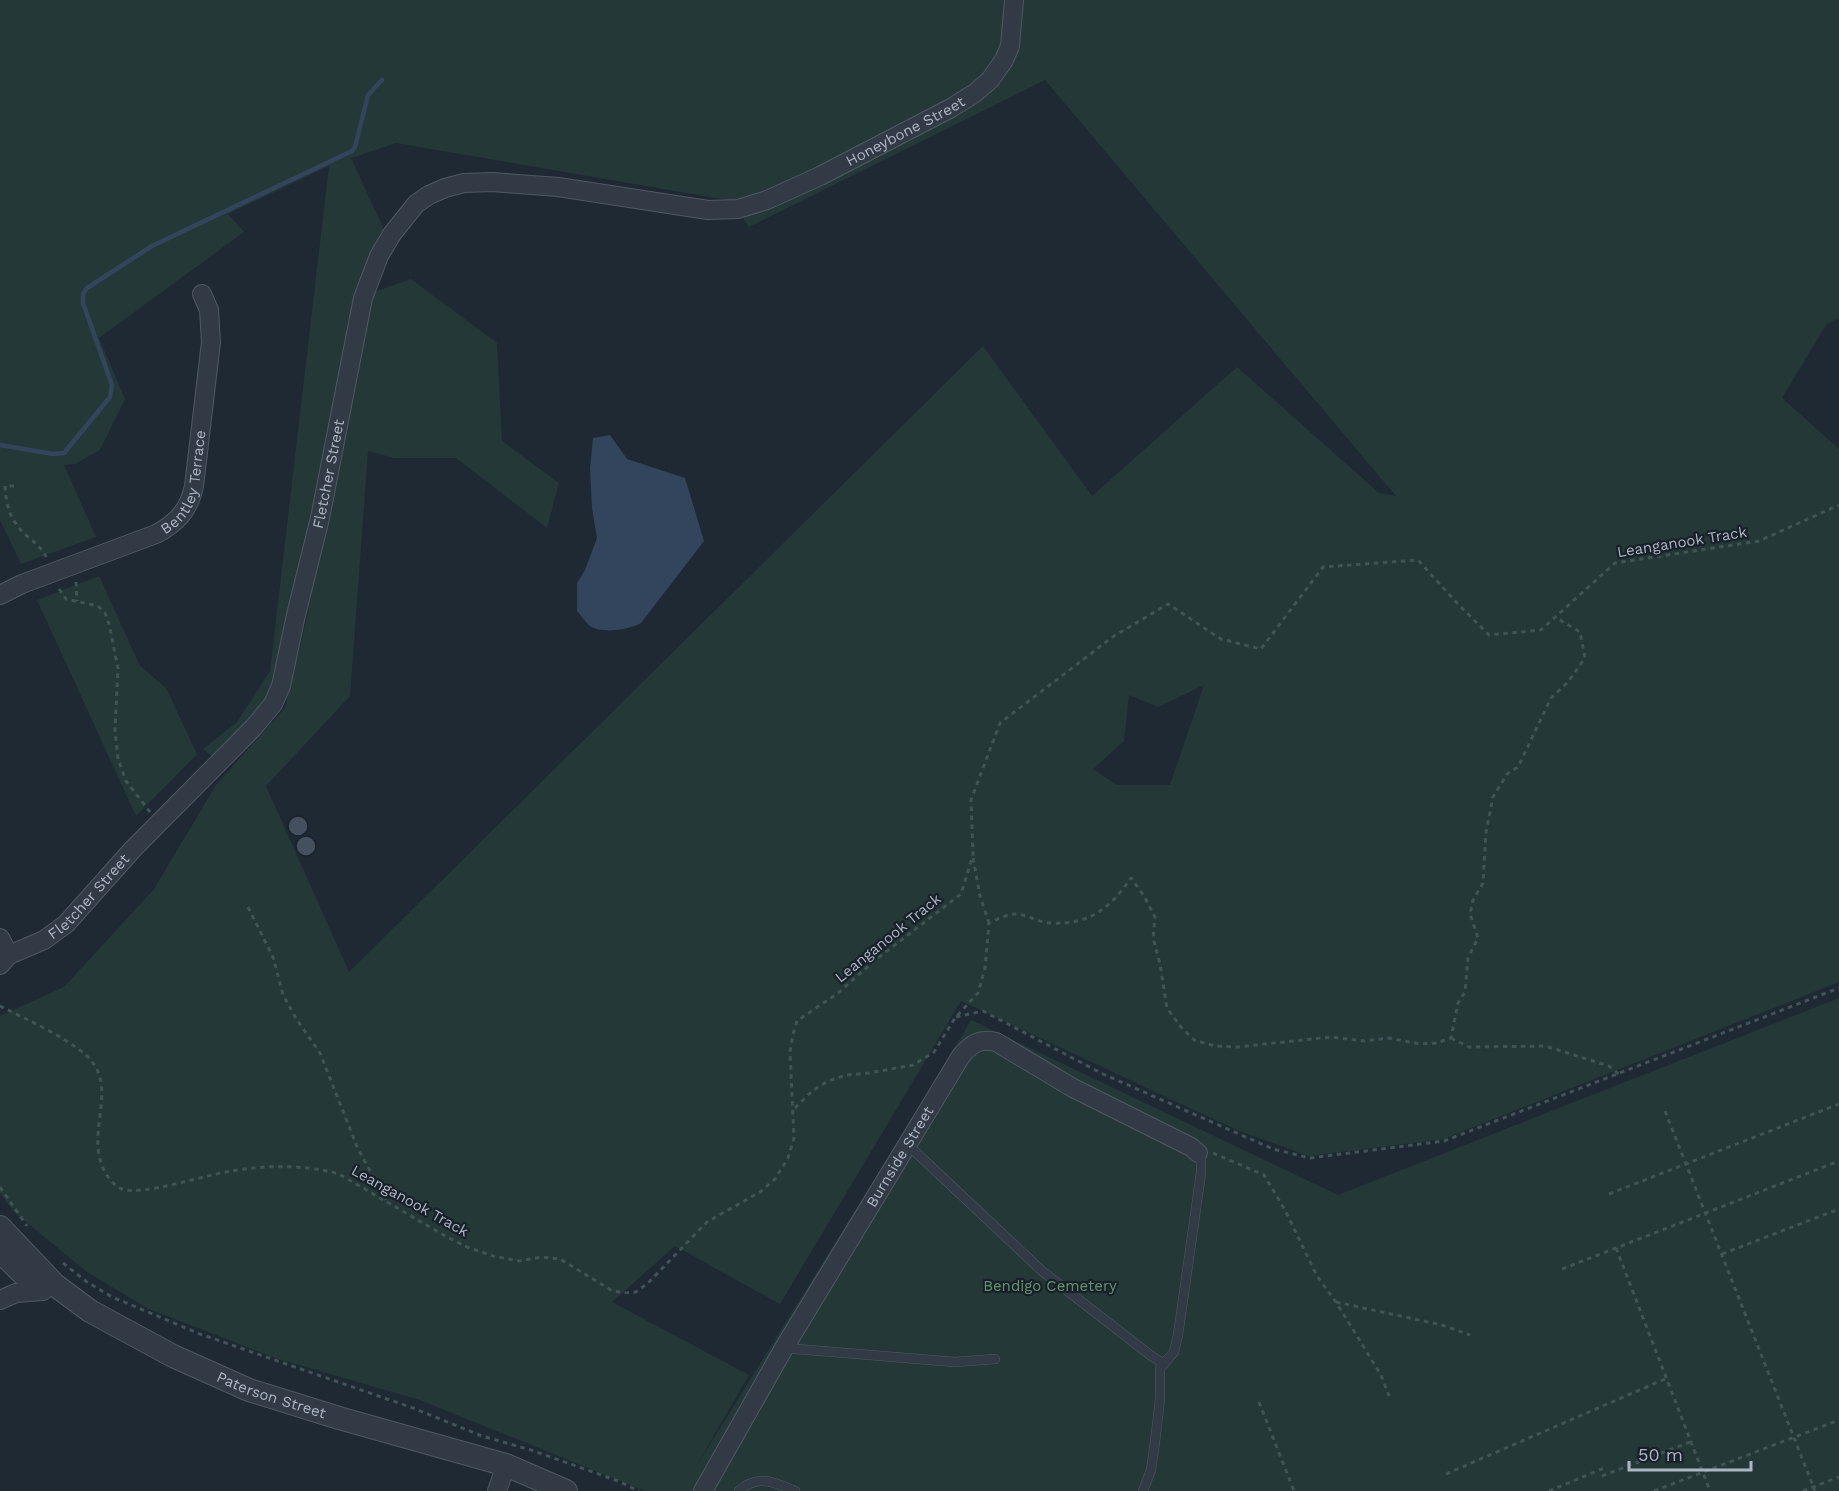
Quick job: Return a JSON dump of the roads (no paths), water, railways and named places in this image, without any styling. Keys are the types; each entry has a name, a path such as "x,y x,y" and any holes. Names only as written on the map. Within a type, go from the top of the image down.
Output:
{"street":[{"name":"Honeybone Street","path":"738,209 767,200 820,176 951,108 975,93 990,80 1004,60 1010,46 1014,0"},
{"name":"Fletcher Street","path":"5,960 44,940 66,924 159,822 273,704 281,686 320,518 363,298 380,256 392,234 416,204 445,188 464,183 492,182 558,187 708,210 738,209"},
{"name":"Bentley Terrace","path":"0,595 22,584 156,534 170,526 185,511 192,497 194,486 211,342 209,310 202,294"},
{"path":"0,938 5,960"},
{"name":"Burnside Street","path":"703,1491 783,1348 960,1056 978,1041 987,1040 1003,1046 1073,1088 1191,1147 1198,1154"},
{"path":"7,1241 43,1291"},
{"name":"Paterson Street","path":"7,1241 55,1285 90,1311 173,1356 249,1390 506,1465 566,1491"},
{"path":"0,1300 16,1293 43,1291 90,1311"},
{"path":"497,1491 506,1465"}],"lane":[{"path":"907,1143 1042,1271 1164,1364"},
{"path":"1143,1491 1151,1470 1160,1399 1160,1368 1174,1352 1178,1335 1201,1173 1198,1154"},
{"path":"783,1348 955,1362 995,1359"},
{"path":"739,1491 760,1479 795,1491"}],"water":[{"path":"610,435 627,459 685,478 704,541 641,623 623,629 601,630 590,626 577,611 577,583 585,570 597,538 592,508 590,469 593,438"}],"waterway":[{"path":"0,445 53,454 64,453 110,397 112,385 83,303 83,294 87,288 152,246 352,151 368,95 382,80"}],"park label":[{"name":"Bendigo Cemetery","path":"1050,1286"}]}
